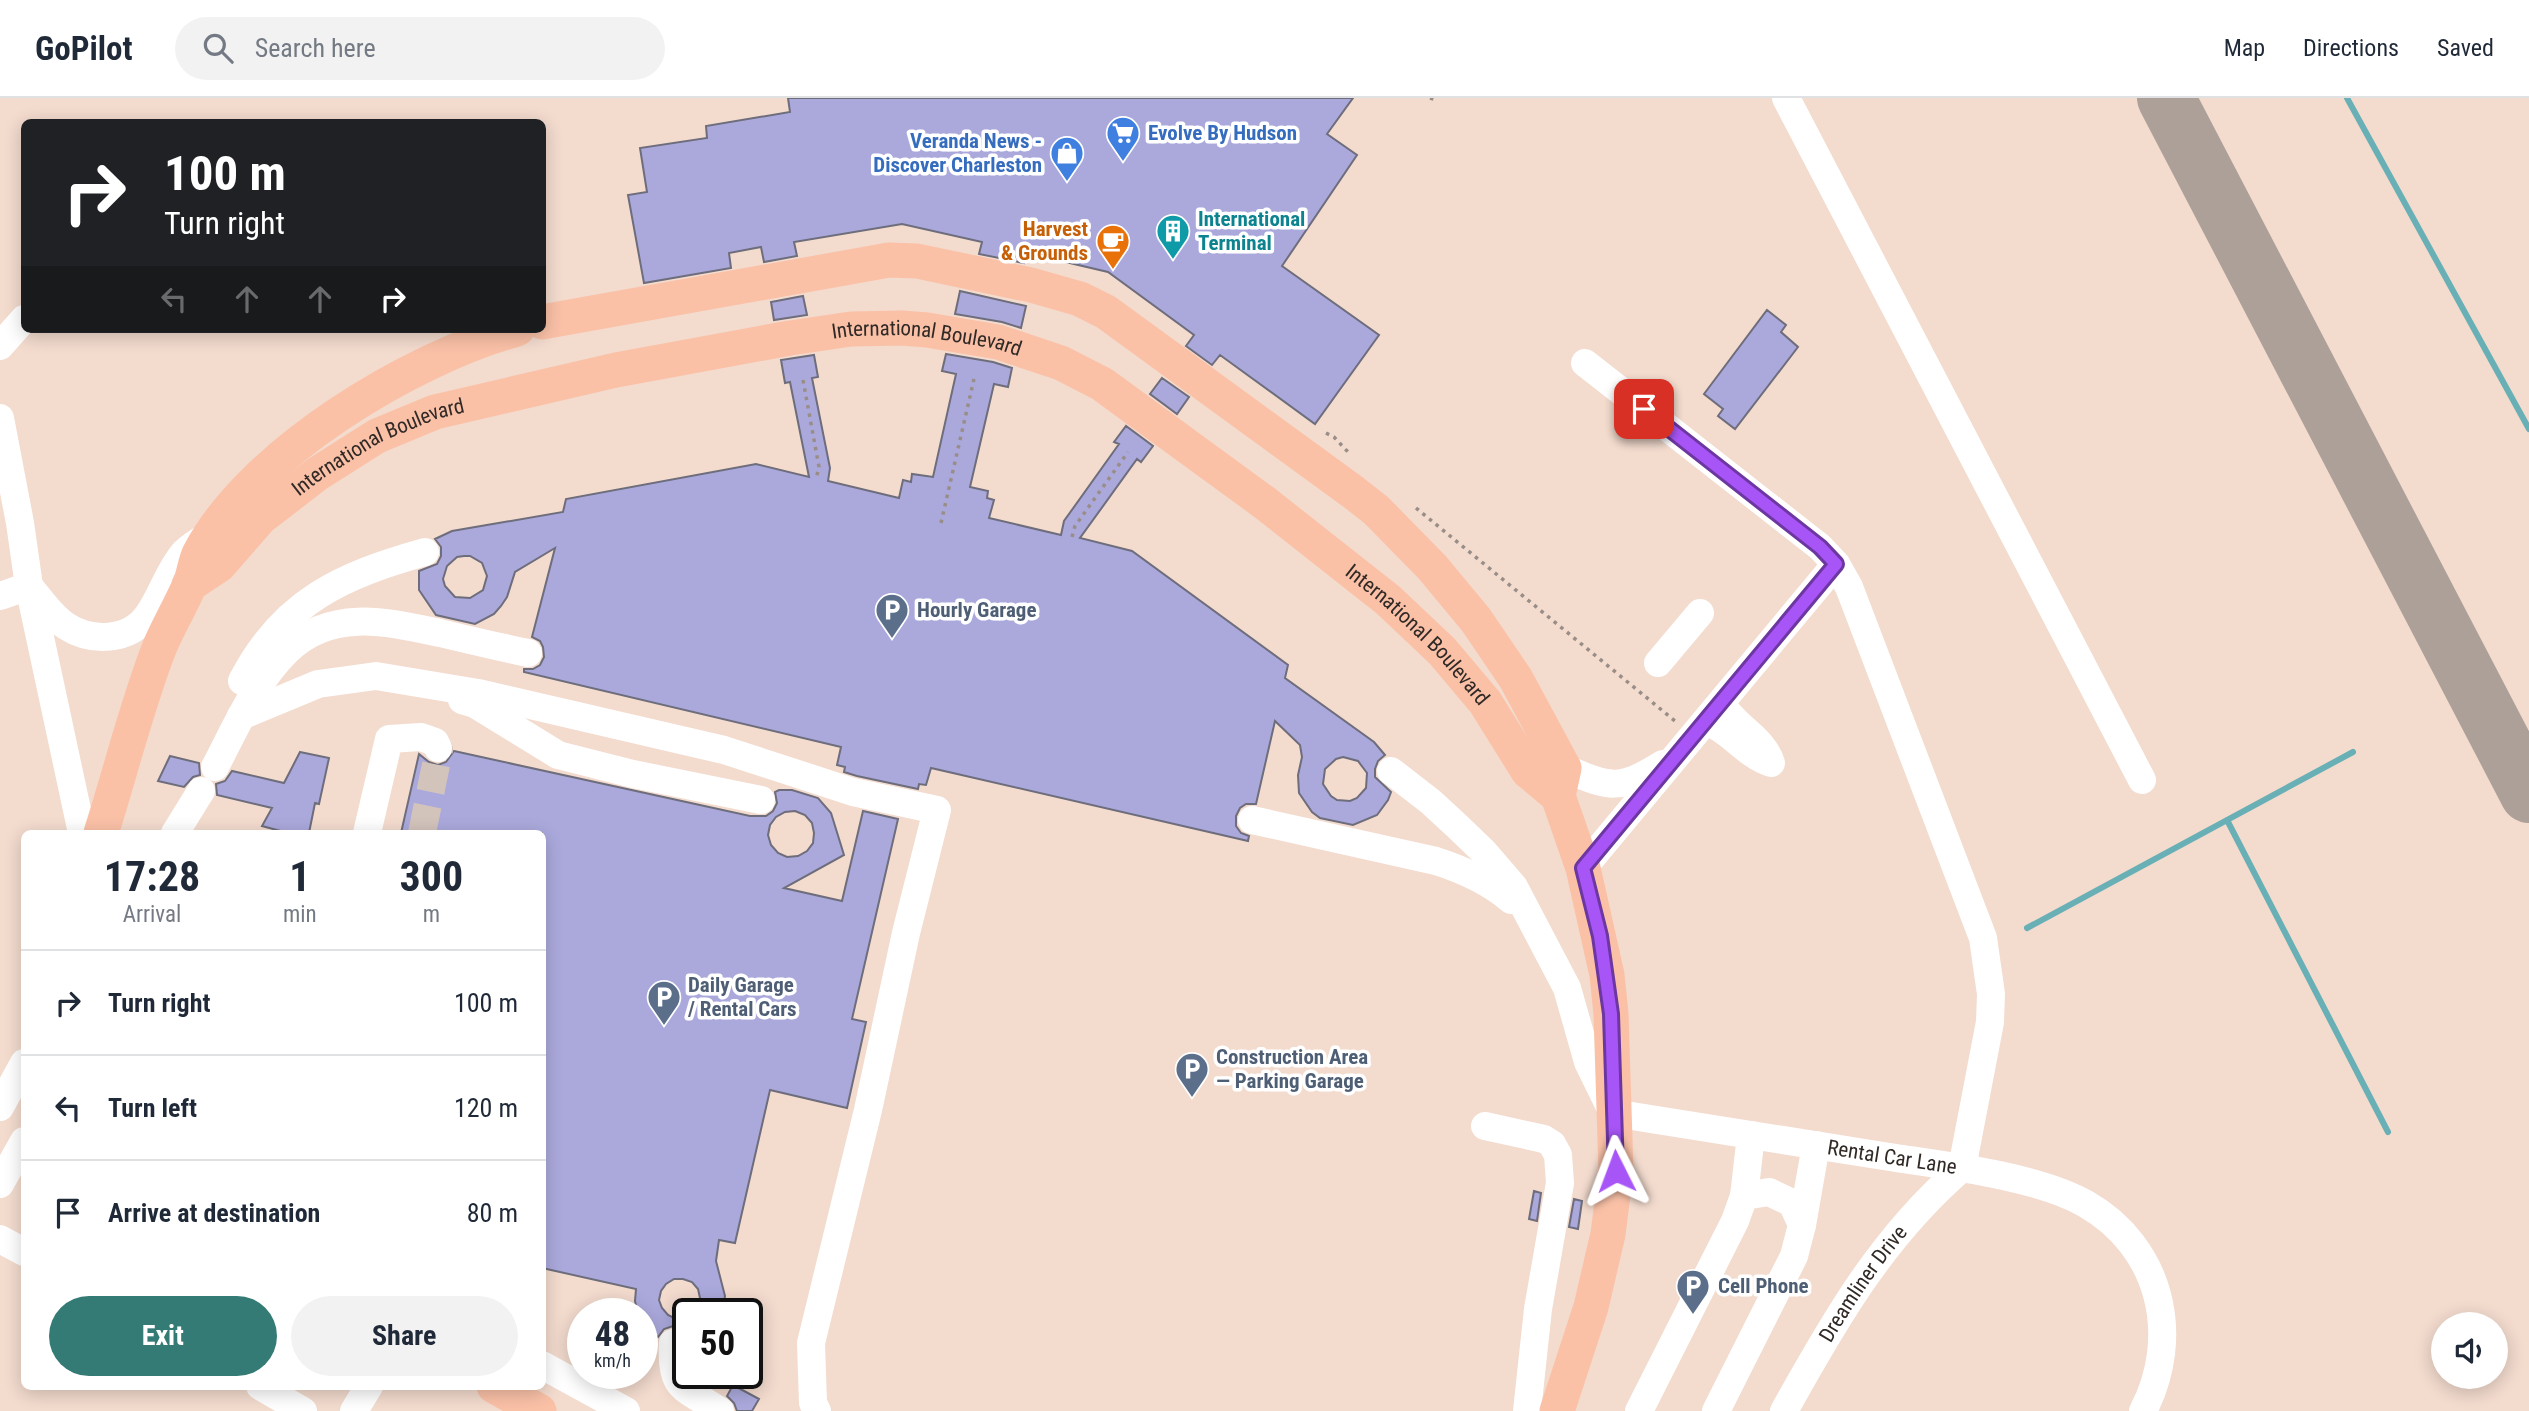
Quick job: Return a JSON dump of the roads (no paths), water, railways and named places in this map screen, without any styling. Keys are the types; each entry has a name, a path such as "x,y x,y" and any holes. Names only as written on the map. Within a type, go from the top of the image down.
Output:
{"main road":[{"name":"International Boulevard","path":"546,321 889,260 916,261 1031,285 1094,305 1121,322 1376,510 1432,568 1476,620 1516,679 1561,782 1607,975 1612,1027 1616,1171 1608,1234 1591,1307 1557,1411"},
{"name":"International Boulevard","path":"190,584 219,565 260,518 326,468 377,436 435,412 616,369 790,338 876,328 950,333 998,342 1039,355 1093,379 1265,503 1388,600 1442,651 1485,702 1528,771 1561,782"},
{"name":"International Boulevard","path":"102,830 150,674 177,608 190,584 198,555 235,503 286,453 391,382 433,361 506,333"},
{"path":"501,1390 539,1411"}],"street":[{"path":"1786,98 2142,780"},
{"path":"0,346 21,322"},
{"path":"1585,363 1820,547 1836,564 1857,606 1983,938 1991,994 1990,1021 1962,1168"},
{"path":"0,418 29,586 81,830"},
{"path":"29,586 66,626 101,638 118,636 135,628 147,617 183,553 214,530"},
{"path":"242,716 243,680 270,639 308,602 325,589 356,573 425,552"},
{"path":"1583,868 1836,564"},
{"path":"0,596 29,586"},
{"path":"1658,663 1700,613"},
{"path":"215,767 262,681 287,651 310,635 336,625 368,620 384,621 528,653"},
{"path":"242,716 318,684 376,676 478,693 724,750 853,792 937,810 906,933 869,1110 811,1343 813,1403 817,1411"},
{"path":"376,676 475,704 558,755 632,774 761,800"},
{"path":"1561,782 1625,784 1642,776 1699,729"},
{"path":"368,830 389,739 421,737 435,742 438,748"},
{"path":"1391,771 1432,802 1483,851 1514,887 1567,988 1588,1062 1613,1113"},
{"path":"177,830 201,791"},
{"path":"1252,820 1462,869 1503,893 1526,914"},
{"path":"0,1107 16,1072"},
{"name":"Rental Car Lane","path":"1613,1113 1962,1168 2031,1184 2087,1204 2125,1236 2143,1261 2162,1312 2163,1338 2154,1390 2143,1411"},
{"path":"1486,1126 1544,1139 1552,1144 1558,1154 1560,1166 1560,1182 1538,1309 1527,1411"},
{"path":"1639,1411 1735,1221 1744,1196 1751,1135"},
{"path":"1716,1411 1794,1256 1816,1145"},
{"path":"0,1184 21,1146"},
{"name":"Dreamliner Drive","path":"1784,1411 1838,1314 1869,1269 1918,1210 1962,1168"},
{"path":"1744,1196 1769,1192 1792,1203 1802,1225"},
{"path":"0,1238 21,1250"},
{"path":"546,1367 626,1411"},
{"path":"687,1389 720,1411"},
{"path":"267,1390 303,1411"},
{"path":"354,1411 367,1390"}],"waterway":[{"path":"2347,98 2529,429"},
{"path":"2027,928 2353,752"},
{"path":"2227,820 2388,1132"}],"tunnel":[{"path":"423,830 438,748"}],"place":[{"name":"Evolve By Hudson","path":"1123,163"},
{"name":"Veranda News - Discover Charleston","path":"1067,183"},
{"name":"International Terminal","path":"1173,261"},
{"name":"Harvest & Grounds","path":"1113,271"},
{"name":"Hourly Garage","path":"892,640"},
{"name":"Daily Garage / Rental Cars","path":"664,1027"},
{"name":"Construction Area — Parking Garage","path":"1192,1099"},
{"name":"Cell Phone","path":"1693,1316"}]}
